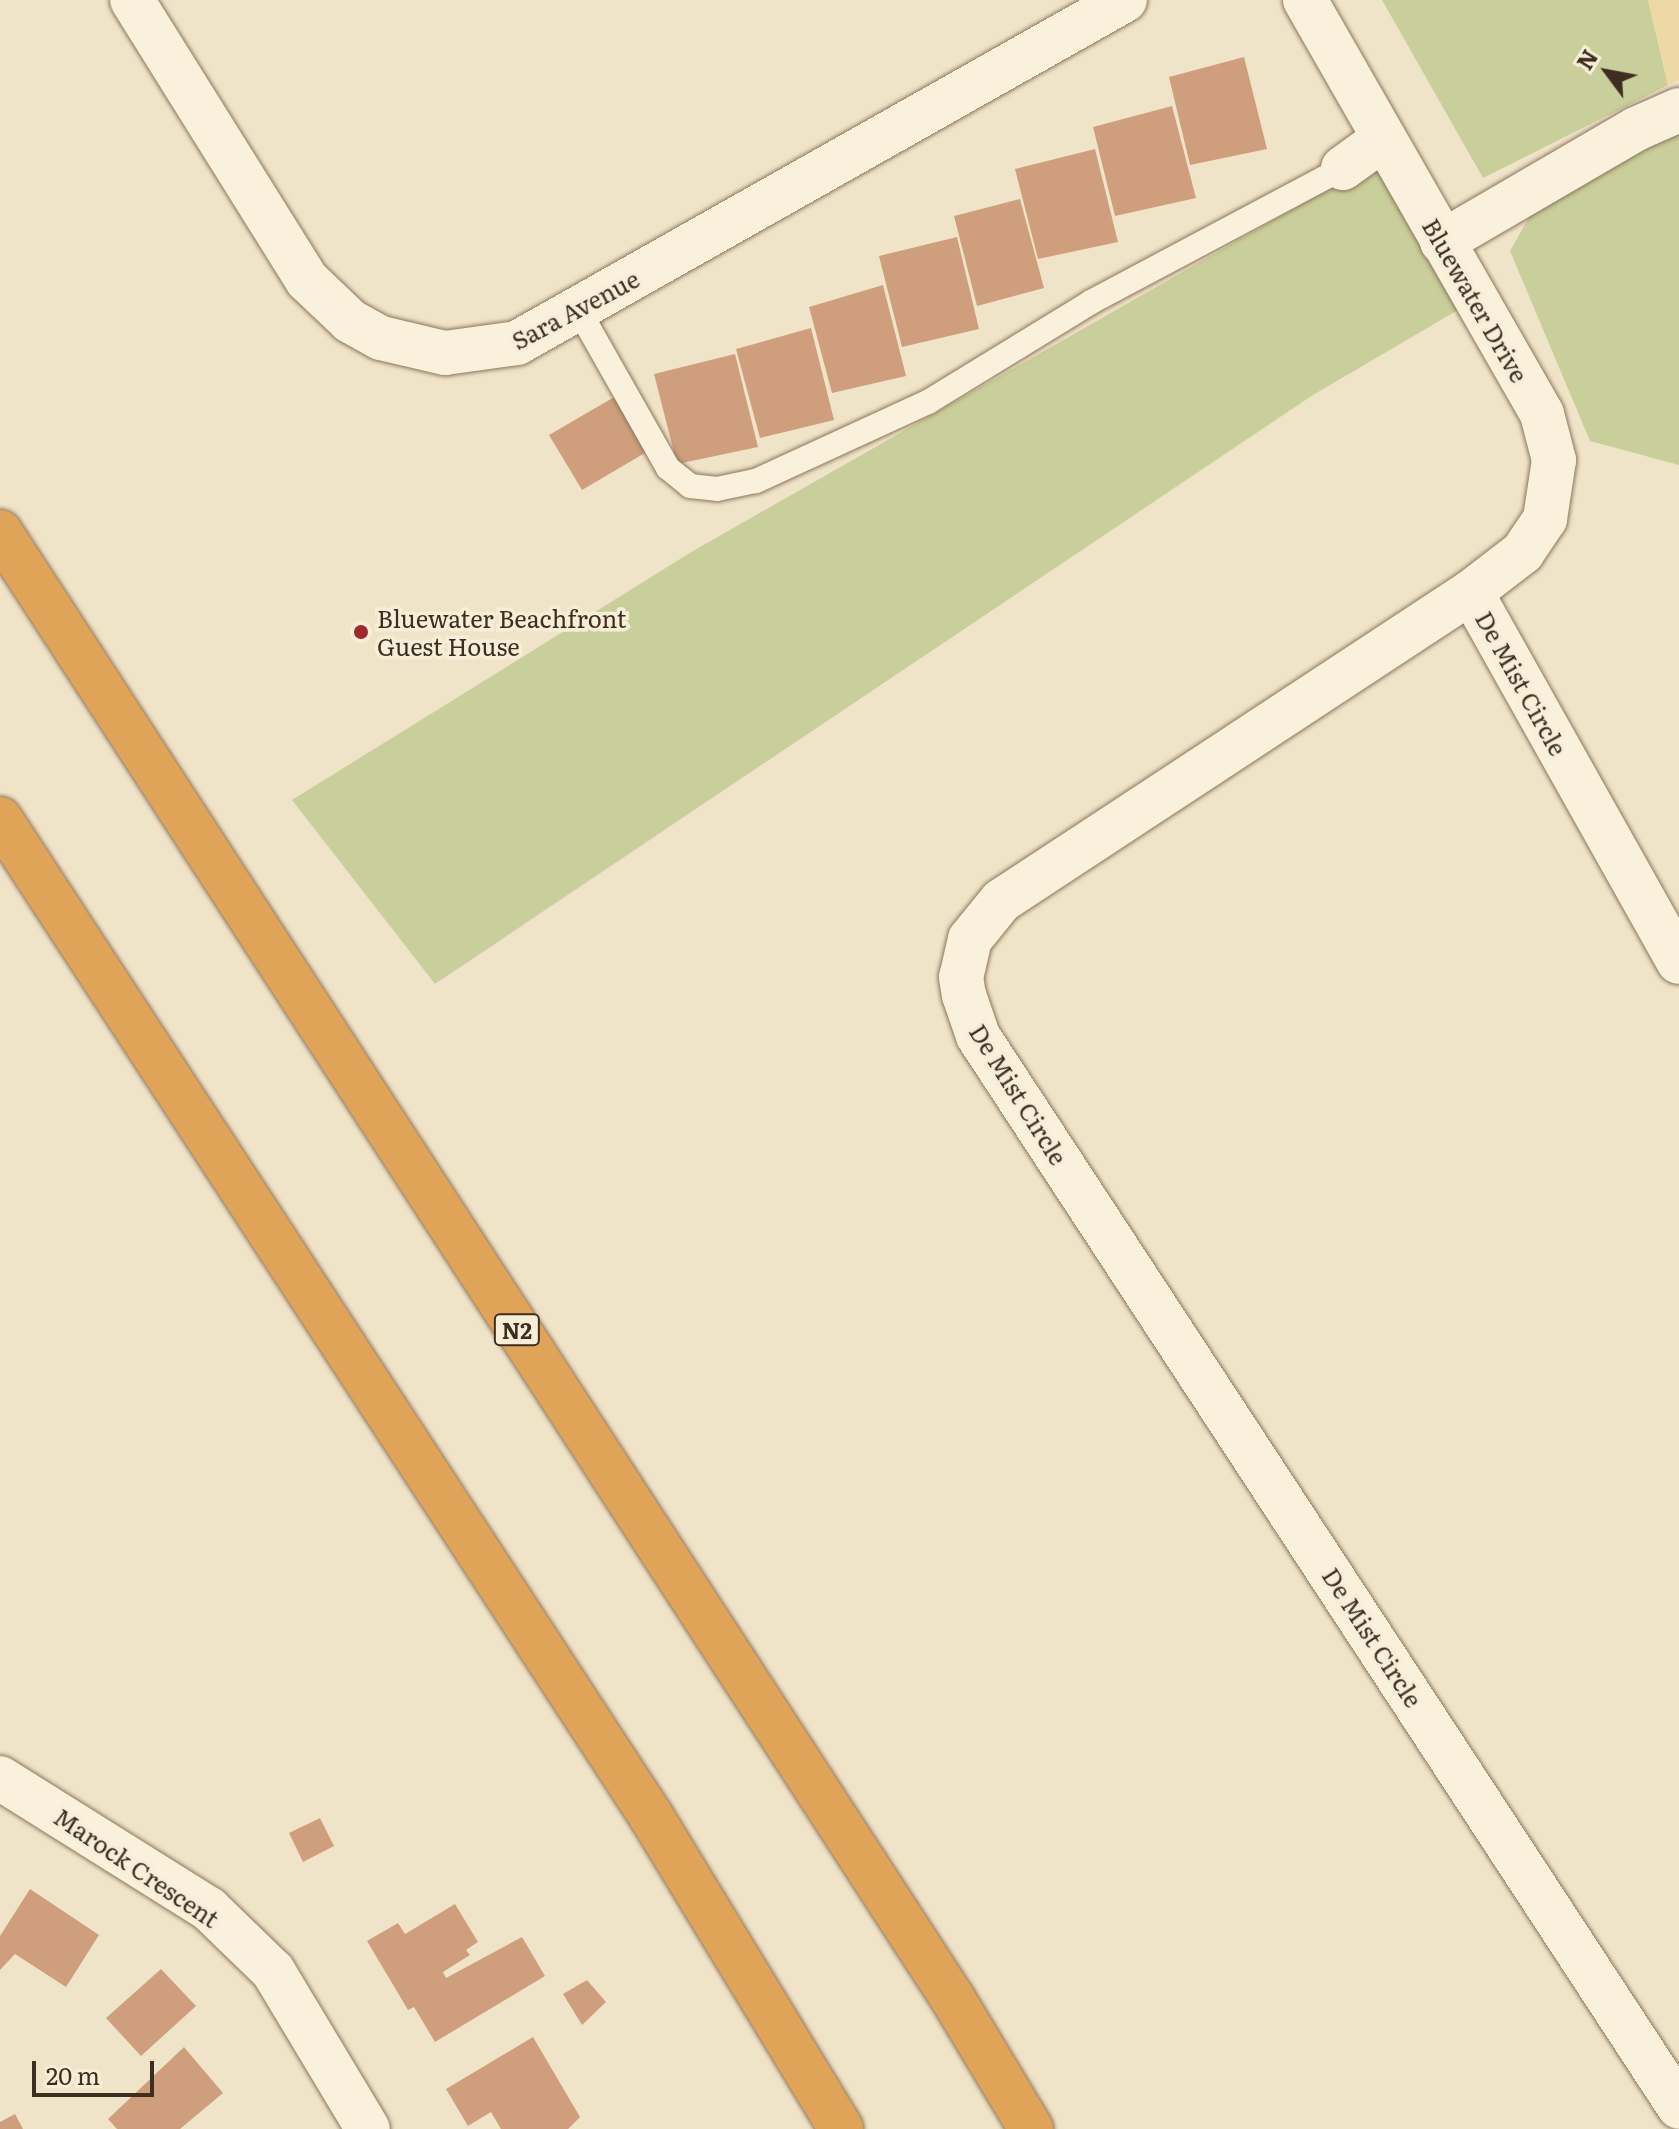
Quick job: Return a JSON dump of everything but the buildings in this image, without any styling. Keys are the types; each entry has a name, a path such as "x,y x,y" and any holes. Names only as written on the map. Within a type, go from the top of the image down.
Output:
{"highway":[{"name":"N2","path":"0,532 953,1999 1031,2129"},
{"path":"0,819 651,1816 841,2129"}],"street":[{"name":"Sara Avenue","path":"132,0 307,280 350,321 381,338 422,352 471,352 517,343 1125,0"},
{"name":"Bluewater Drive","path":"1305,0 1542,414 1554,460 1550,500 1534,539 1471,592"},
{"path":"1442,242 1636,129 1679,110"},
{"path":"1343,168 1383,139"},
{"name":"De Mist Circle","path":"1679,962 1471,592 1001,901 970,939 963,986 978,1036 1679,2107"},
{"name":"Marock Crescent","path":"0,1778 219,1919 273,1971 368,2129"}],"lane":[{"path":"578,309 668,468 690,486 717,489 756,481 928,402 1091,302 1343,168"}],"green space":[{"path":"1382,0 1648,0 1668,85 1483,178"},
{"path":"1679,114 1679,465 1590,441 1510,251 1532,212"},
{"path":"1379,160 1458,310 1313,395 435,984 292,800 693,551"}],"sand":[{"path":"1648,0 1679,0 1679,80 1668,85"}],"place":[{"name":"Bluewater Beachfront Guest House","path":"361,632"}]}
